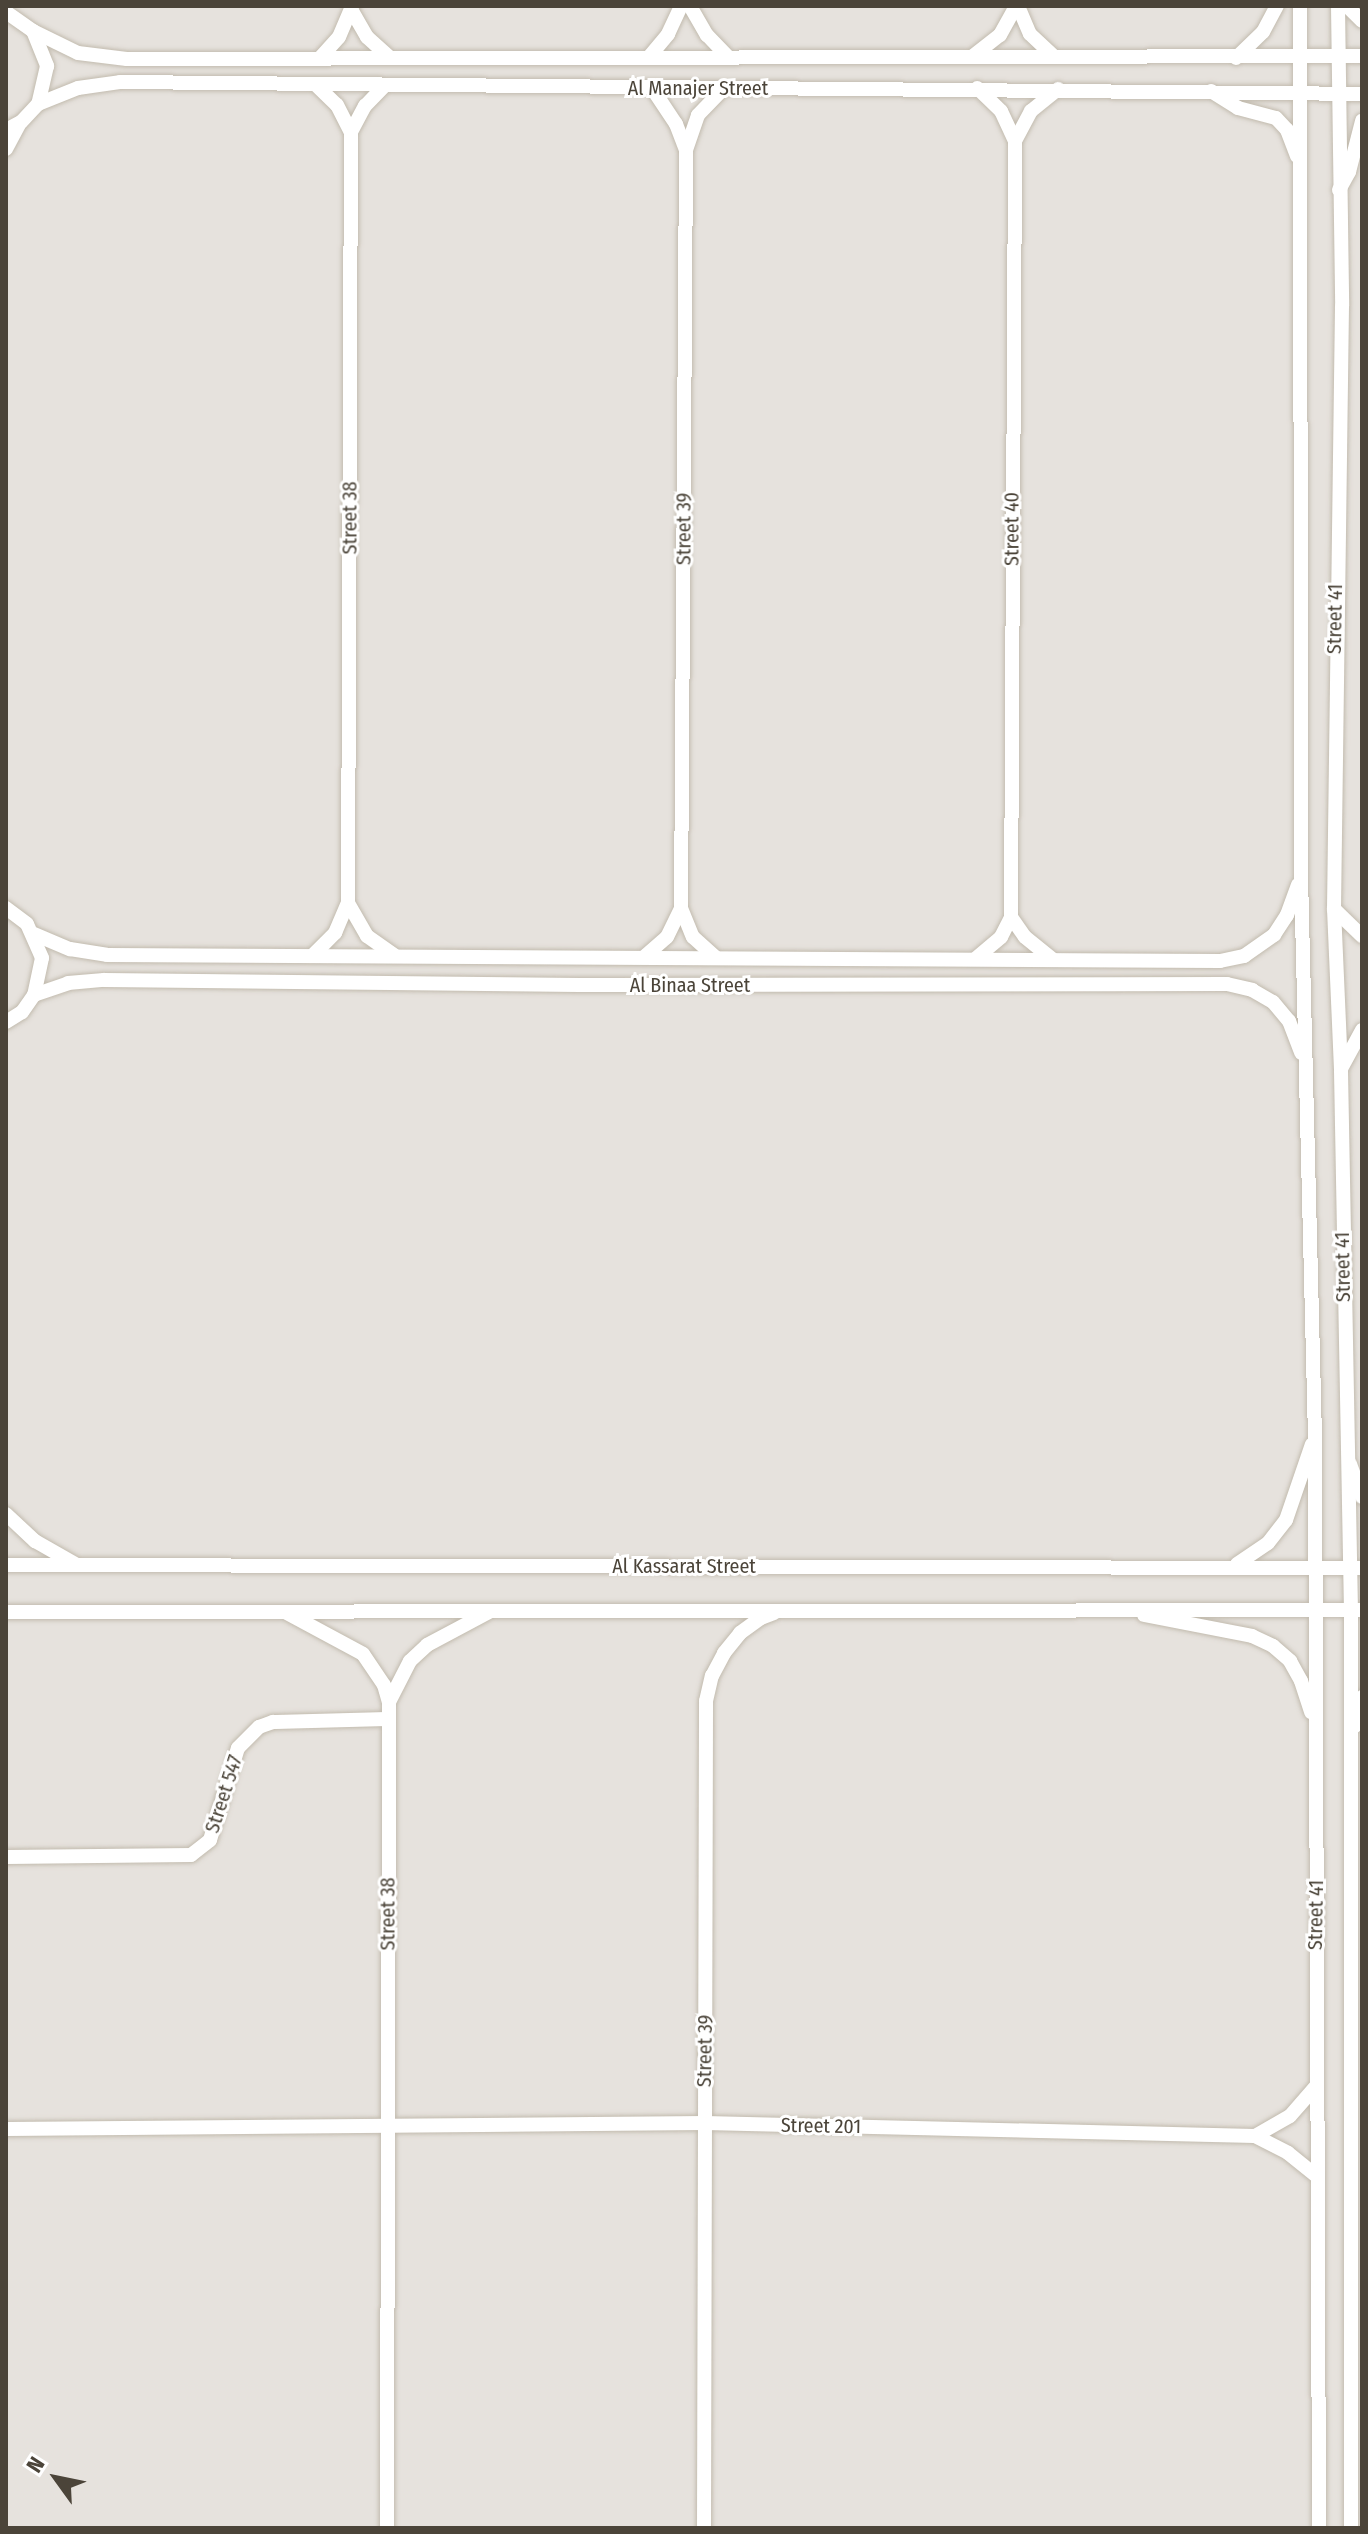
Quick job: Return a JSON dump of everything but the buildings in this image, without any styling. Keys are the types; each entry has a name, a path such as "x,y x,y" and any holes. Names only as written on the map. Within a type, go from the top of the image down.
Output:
{"street":[{"path":"6,149 21,122 38,104 47,66 40,42 16,6"},
{"path":"649,57 668,34 681,6"},
{"path":"690,6 707,35 729,58"},
{"path":"973,57 1000,35 1017,6"},
{"path":"1017,6 1030,34 1054,57"},
{"path":"1236,58 1263,32 1277,6"},
{"name":"Street 41","path":"1300,6 1301,877 1315,1436 1319,2528"},
{"name":"Street 41","path":"1338,6 1342,306 1334,909 1341,1071 1345,1449 1356,1567 1349,1754 1351,2528"},
{"path":"1347,6 1362,21"},
{"path":"352,8 367,37 390,58"},
{"path":"320,58 339,37 352,8"},
{"name":"Al Manajer Street","path":"6,12 78,53 102,58 1362,56"},
{"name":"Al Manajer Street","path":"38,104 78,88 120,82 1362,94"},
{"path":"315,84 337,105 351,132"},
{"path":"351,132 365,106 385,85"},
{"name":"Street 39","path":"652,88 676,124 686,150"},
{"name":"Street 39","path":"716,958 693,937 681,908 686,150 698,115 724,88"},
{"name":"Street 40","path":"977,88 1001,111 1015,141 1011,917"},
{"path":"1015,141 1031,111 1058,89"},
{"path":"1211,91 1238,108 1276,118 1287,130 1300,166"},
{"path":"1339,190 1349,172 1362,121"},
{"path":"6,130 21,122"},
{"name":"Street 38","path":"312,956 335,933 348,903 351,132"},
{"name":"Al Binaa Street","path":"34,934 70,949 107,955 1220,961 1244,956 1265,944 1282,926 1301,877"},
{"path":"6,894 12,912 34,934 42,971 34,995 10,1020 6,1033"},
{"path":"348,903 367,936 398,957"},
{"name":"Street 39","path":"643,958 667,937 681,908"},
{"path":"1334,909 1362,936"},
{"path":"975,959 993,946 1011,917 1033,946 1054,960"},
{"name":"Al Binaa Street","path":"34,995 68,983 104,980 579,985 1227,984 1263,995 1282,1011 1306,1064"},
{"path":"1341,1071 1362,1030"},
{"path":"1236,1565 1268,1543 1286,1520 1315,1436"},
{"path":"1345,1449 1362,1497"},
{"path":"6,1514 35,1541 77,1566"},
{"name":"Al Kassarat Street","path":"6,1565 1356,1567"},
{"path":"1116,1609 1252,1636 1273,1646 1290,1661 1301,1681 1315,1723"},
{"name":"Street 39","path":"704,2528 706,1701 712,1676 740,1633 761,1618 784,1610"},
{"path":"6,1612 1356,1610"},
{"name":"Street 38","path":"282,1611 363,1654 384,1685 389,1702 387,2528"},
{"name":"Street 38","path":"389,1702 410,1661 427,1645 492,1611"},
{"path":"1349,1754 1362,1697"},
{"name":"Street 547","path":"6,1857 191,1855 210,1840 238,1748 259,1727 273,1722 389,1719"},
{"path":"1350,2081 1362,2094"},
{"path":"1255,2136 1290,2116 1317,2085"},
{"name":"Street 201","path":"387,2126 705,2123 1255,2136 1288,2153 1318,2177"},
{"path":"6,2129 387,2126"},
{"path":"1351,2180 1362,2166"}],"shaded area":[{"path":"6,6 1362,6 1362,2528 6,2528"}]}
